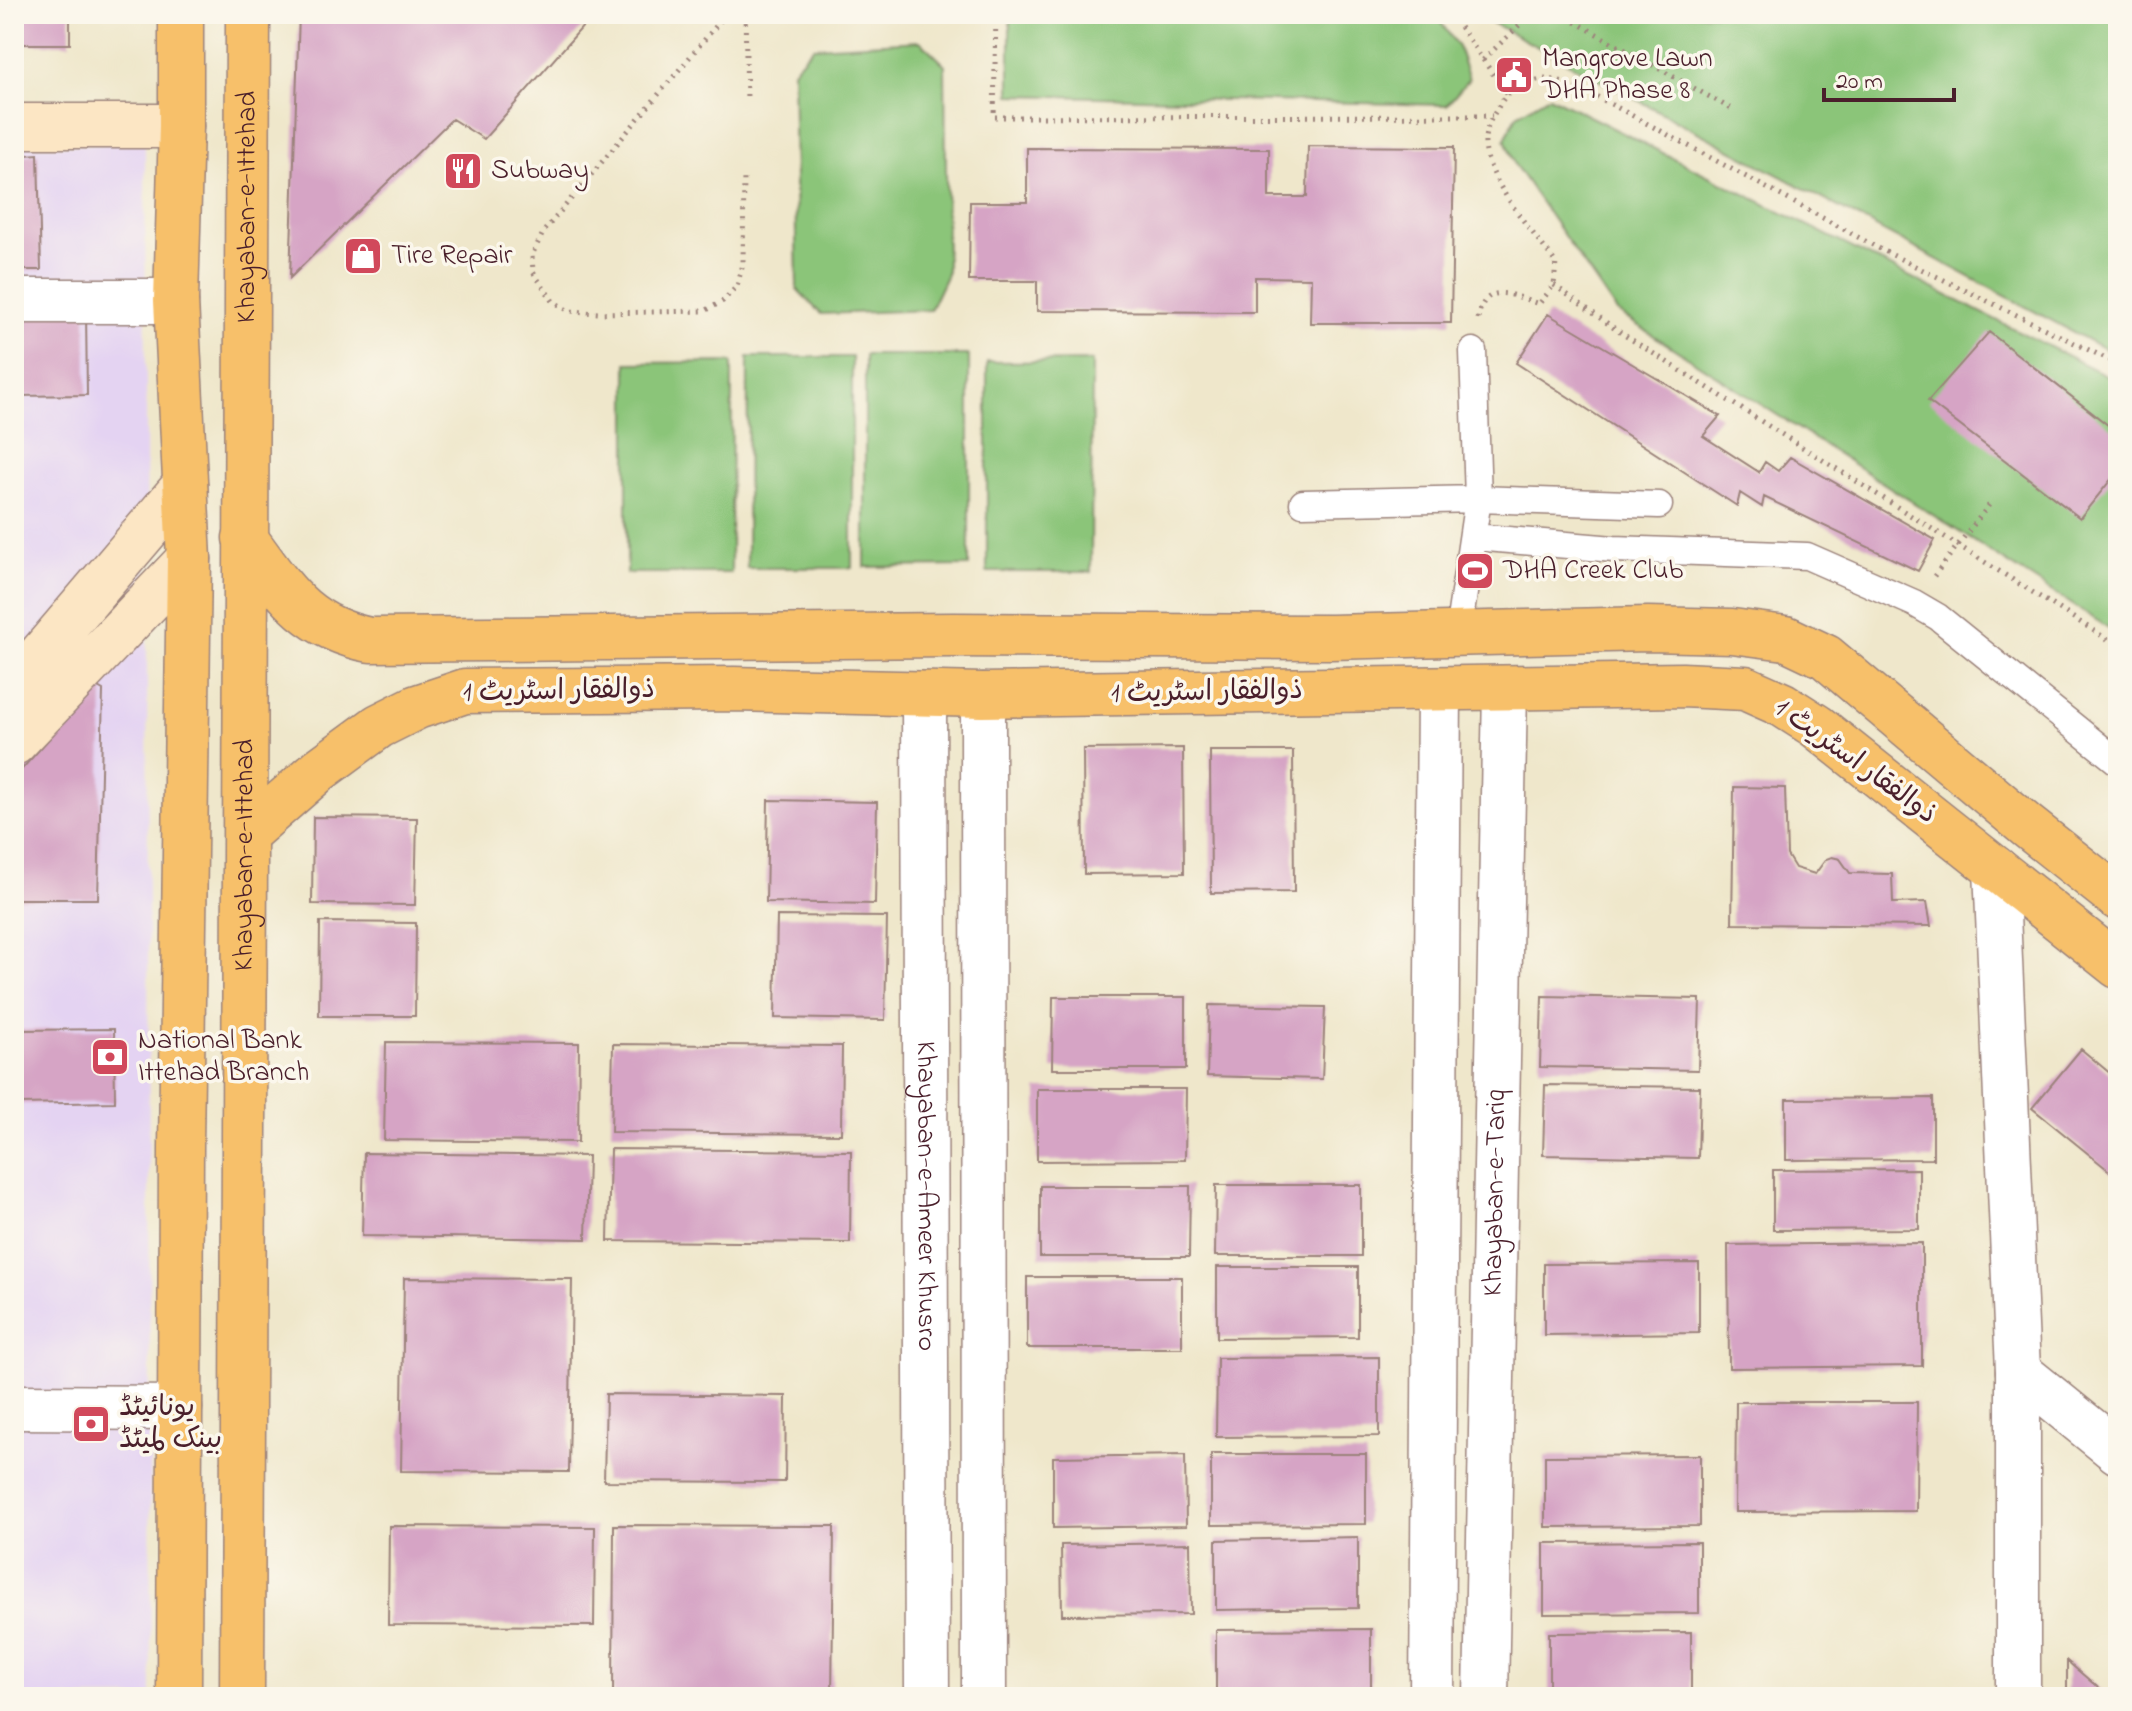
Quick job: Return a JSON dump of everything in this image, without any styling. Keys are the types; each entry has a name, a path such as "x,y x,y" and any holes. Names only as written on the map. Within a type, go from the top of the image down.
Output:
{"main road":[{"path":"179,1697 180,1162 189,559 176,301 181,14"},
{"name":"Khayaban-e-Ittehad","path":"242,1697 248,14"},
{"name":"ذوالفقار اسٹریٹ 1","path":"245,538 291,600 306,613 332,630 370,640 954,635 1331,637 1648,629 1732,631 1786,638 1826,657 2118,898"},
{"path":"734,637 734,689"},
{"name":"ذوالفقار اسٹریٹ 1","path":"247,833 347,747 392,719 465,691 734,689 983,695 1682,685 1745,688 1783,705 1816,726 2118,966"}],"street":[{"path":"14,126 181,126"},
{"path":"14,301 176,301"},
{"path":"14,686 185,485"},
{"path":"14,743 189,559"},
{"name":"Khayaban-e-Tariq","path":"1486,1697 1505,689"},
{"path":"1432,1697 1439,690"},
{"name":"Khayaban-e-Ameer Khusro","path":"924,694 927,1697"},
{"name":"Khayaban-e-Ameer Khusro","path":"983,695 984,1697"},
{"path":"1996,869 2018,1371 2018,1697"},
{"path":"2018,1371 2118,1452"},
{"path":"14,1407 180,1408"}],"lane":[{"path":"1458,633 1478,499 1473,351"},
{"path":"1303,503 1478,499 1659,505"},
{"path":"1474,537 1614,549 1807,556 1914,603 1938,617 2118,762"}],"path":[{"path":"726,14 544,231 532,255 533,272 553,301 569,311 705,311 723,301 737,286 743,264 744,174"},
{"path":"745,14 747,100"},
{"path":"996,14 994,117 1492,116"},
{"path":"1451,14 1507,94"},
{"path":"1483,60 1531,14"},
{"path":"1561,14 1735,111"},
{"path":"1473,351 1484,302 1495,294 1505,293 1539,304 1554,285 1556,263 1498,182 1489,164 1485,140 1492,116 1507,94 1528,82 1553,77 1581,88 1882,250 2118,364"},
{"path":"1554,285 1621,333 2118,646"},
{"path":"1914,603 1989,505"}],"shaded area":[{"path":"145,144 151,1697 14,1697 14,146"}],"green space":[{"path":"1010,14 1435,14 1458,47 1469,79 1447,105 1010,95"},
{"path":"1476,14 2118,14 2118,356"},
{"path":"920,41 945,65 947,274 930,310 821,314 797,289 793,70 813,47"},
{"path":"1549,96 2118,381 2118,634 1617,312 1515,165 1505,139 1517,115"},
{"path":"865,355 969,355 969,566 865,567"},
{"path":"748,357 852,357 852,568 747,568"},
{"path":"1092,361 1091,572 987,572 987,362"},
{"path":"732,362 731,573 627,573 627,363"}],"building":[{"path":"14,14 70,14 70,44 14,44"},
{"path":"299,14 592,16 484,139 452,119 290,278"},
{"path":"1308,146 1454,147 1451,323 1310,323 1311,278 1255,277 1255,312 1037,311 1037,281 969,281 970,202 1027,202 1027,148 1269,149 1269,197 1307,197"},
{"path":"38,154 41,270 14,270 14,156"},
{"path":"86,311 87,395 14,396 14,312"},
{"path":"1548,314 1720,416 1703,436 1759,472 1765,462 1778,471 1790,457 1935,540 1918,571 1764,497 1762,507 1740,493 1737,506 1516,363"},
{"path":"1989,332 2118,433 2118,471 2080,518 1928,401"},
{"path":"96,686 103,690 98,899 14,899 14,778"},
{"path":"1183,748 1184,873 1084,874 1083,749"},
{"path":"1210,751 1293,751 1294,892 1211,893"},
{"path":"1734,787 1785,788 1787,855 1795,868 1815,874 1826,859 1832,857 1840,859 1850,873 1892,874 1893,903 1927,902 1931,926 1732,924"},
{"path":"768,800 877,802 875,904 766,902"},
{"path":"313,817 417,818 415,905 312,904"},
{"path":"777,916 887,917 885,1020 775,1018"},
{"path":"320,922 416,923 415,1016 319,1016"},
{"path":"1542,996 1700,999 1698,1070 1540,1067"},
{"path":"1053,997 1186,997 1186,1069 1052,1069"},
{"path":"1209,1005 1325,1007 1322,1079 1207,1076"},
{"path":"114,1029 115,1102 19,1104 19,1030"},
{"path":"386,1042 579,1043 578,1142 384,1140"},
{"path":"613,1044 842,1046 841,1134 611,1132"},
{"path":"2081,1049 2118,1080 2118,1178 2032,1108"},
{"path":"1545,1085 1700,1087 1698,1158 1543,1155"},
{"path":"1037,1089 1186,1089 1185,1160 1037,1161"},
{"path":"1933,1098 1933,1159 1786,1160 1786,1099"},
{"path":"610,1149 851,1151 850,1243 608,1241"},
{"path":"364,1153 588,1156 586,1239 362,1236"},
{"path":"1919,1169 1919,1229 1773,1230 1773,1170"},
{"path":"1216,1185 1361,1185 1361,1256 1215,1256"},
{"path":"1040,1186 1190,1186 1189,1257 1040,1257"},
{"path":"1922,1243 1922,1366 1729,1368 1728,1245"},
{"path":"1699,1263 1699,1333 1544,1335 1544,1264"},
{"path":"1217,1267 1358,1267 1358,1337 1217,1338"},
{"path":"1027,1277 1182,1277 1182,1348 1027,1348"},
{"path":"404,1278 572,1279 569,1472 401,1471"},
{"path":"1379,1357 1379,1436 1216,1437 1217,1358"},
{"path":"606,1394 786,1396 785,1482 604,1481"},
{"path":"1736,1402 1917,1402 1916,1511 1735,1512"},
{"path":"1211,1454 1366,1454 1366,1524 1211,1525"},
{"path":"1185,1455 1186,1526 1053,1528 1053,1457"},
{"path":"1700,1455 1700,1526 1545,1527 1545,1456"},
{"path":"614,1525 834,1526 832,1697 613,1697"},
{"path":"389,1526 595,1527 594,1626 388,1625"},
{"path":"1358,1537 1358,1608 1216,1610 1216,1540"},
{"path":"1699,1542 1699,1613 1544,1614 1544,1543"},
{"path":"1190,1543 1191,1614 1062,1615 1061,1545"},
{"path":"1371,1629 1371,1697 1216,1697 1216,1630"},
{"path":"1691,1632 1691,1697 1549,1697 1549,1633"},
{"path":"2067,1661 2109,1697 2067,1697"}],"place":[{"name":"Mangrove Lawn DHA Phase 8","path":"1514,75"},
{"name":"Subway","path":"463,171"},
{"name":"Tire Repair","path":"363,256"},
{"name":"DHA Creek Club","path":"1475,571"},
{"name":"National Bank Ittehad Branch","path":"110,1057"},
{"name":"یونائیٹڈ بینک لمیٹڈ","path":"91,1424"}]}
